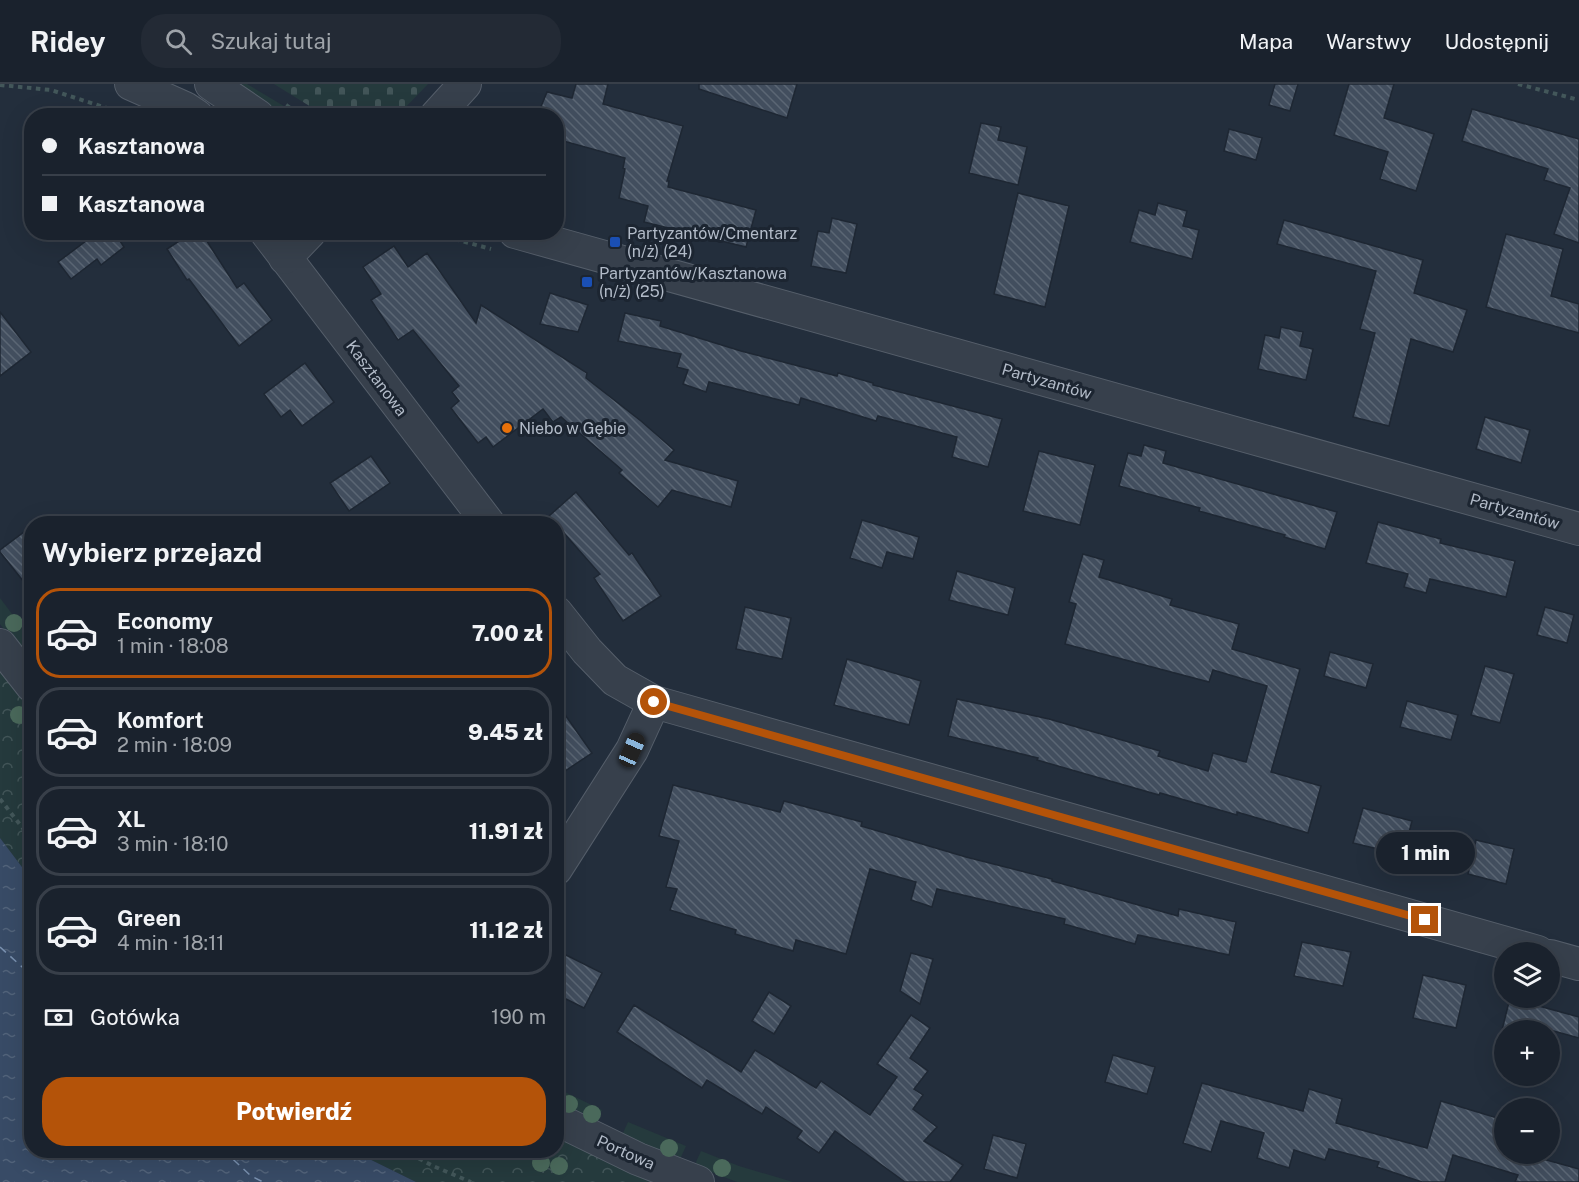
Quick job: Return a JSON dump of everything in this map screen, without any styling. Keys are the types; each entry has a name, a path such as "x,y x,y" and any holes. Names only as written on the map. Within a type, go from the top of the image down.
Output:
{"street":[{"path":"118,84 151,108"},
{"path":"130,84 184,108"},
{"path":"211,84 246,108"},
{"path":"443,108 465,84"},
{"name":"Kasztanowa","path":"272,240 483,516"},
{"path":"285,258 302,240"},
{"name":"Partyzantów","path":"544,240 1579,529"},
{"path":"564,622 586,651 615,680 654,702 1503,942"},
{"path":"0,645 24,676"},
{"path":"564,856 632,750 654,702"},
{"path":"1560,959 1579,964"},
{"name":"Portowa","path":"564,1123 638,1159 698,1182"}],"path":[{"path":"1518,84 1579,100"},
{"path":"0,85 51,90 107,108"},
{"path":"0,799 24,830"},
{"path":"420,1158 471,1182"}],"green space":[{"path":"227,84 247,84 287,108 266,108"},
{"path":"274,84 428,84 405,108 313,108"},
{"path":"0,598 24,630 24,656 0,624"},
{"path":"0,665 24,697 24,870 0,838"},
{"path":"565,1092 602,1110 596,1120 590,1122 564,1109"},
{"path":"628,1122 686,1146 681,1157 675,1159 626,1139 623,1133"},
{"path":"564,1137 662,1182 416,1182 367,1158 564,1158"},
{"path":"701,1151 739,1166 793,1182 737,1182 698,1167 696,1162"}],"water":[{"path":"0,838 24,870 24,1158 367,1158 416,1182 0,1182"}],"building":[{"path":"576,84 608,84 603,104 683,126 667,181 669,181 668,187 756,210 746,247 644,222 648,206 619,198 625,158 564,141 564,108 540,108 547,92 572,98"},
{"path":"699,84 797,84 787,118 699,89"},
{"path":"1275,84 1298,84 1290,111 1269,105"},
{"path":"1349,84 1394,84 1384,118 1434,134 1416,191 1380,179 1388,152 1334,135"},
{"path":"1472,109 1579,139 1579,243 1554,234 1570,188 1544,180 1548,169 1462,141"},
{"path":"981,123 1001,127 998,140 1027,147 1018,185 969,173"},
{"path":"1229,129 1262,138 1256,160 1224,151"},
{"path":"1018,193 1069,206 1045,307 994,294"},
{"path":"1158,203 1187,211 1183,226 1199,230 1192,259 1130,242 1139,210 1155,215"},
{"path":"832,218 857,224 846,273 811,266 818,231 829,233"},
{"path":"1284,220 1423,260 1414,293 1467,310 1453,352 1411,339 1389,426 1353,417 1375,333 1360,329 1376,271 1277,244"},
{"path":"1506,234 1563,249 1551,296 1579,304 1579,333 1486,307"},
{"path":"87,240 121,240 124,247 101,265 97,259 71,279 58,262"},
{"path":"181,240 206,240 237,288 244,283 272,320 239,346 189,279 187,280 167,249"},
{"path":"394,246 408,267 427,253 476,323 481,305 587,373 586,378 674,450 665,460 738,481 731,507 672,490 658,507 619,473 622,470 561,417 553,422 543,409 493,447 486,437 478,443 451,408 459,401 452,392 459,386 413,330 398,340 371,300 381,294 363,267"},
{"path":"550,293 588,305 578,332 540,324"},
{"path":"0,312 31,352 0,376"},
{"path":"625,313 661,321 660,326 741,351 837,376 838,373 873,383 873,385 1002,419 988,467 952,457 957,437 878,416 876,421 801,398 799,405 709,382 706,392 683,384 688,370 677,367 681,354 618,341"},
{"path":"1281,327 1303,332 1300,346 1313,349 1306,380 1258,369 1265,335 1279,338"},
{"path":"305,363 334,402 302,426 290,410 281,417 264,394"},
{"path":"1485,417 1530,430 1521,463 1476,449"},
{"path":"1144,445 1166,451 1163,463 1337,512 1325,549 1284,537 1285,535 1199,511 1200,508 1119,486 1128,453 1141,456"},
{"path":"1039,451 1095,465 1080,525 1023,511"},
{"path":"371,456 390,483 349,511 330,483"},
{"path":"576,492 629,555 632,553 661,596 623,621 594,578 600,574 564,533 564,516 549,516"},
{"path":"862,520 919,537 913,559 887,552 882,568 850,558"},
{"path":"1378,522 1441,539 1440,543 1515,561 1506,597 1430,579 1426,593 1404,587 1408,574 1366,563"},
{"path":"24,532 24,582 0,552"},
{"path":"1083,554 1104,560 1099,577 1172,599 1170,605 1239,624 1232,649 1300,669 1271,772 1321,786 1308,833 1237,812 1237,815 1160,793 1159,795 1037,760 1038,758 948,736 957,699 1049,719 1160,751 1158,756 1208,771 1213,753 1246,762 1267,686 1213,670 1209,682 1065,644 1076,604 1069,602"},
{"path":"957,571 1015,588 1008,615 949,600"},
{"path":"745,607 791,618 782,659 736,649"},
{"path":"1545,607 1574,615 1567,643 1537,635"},
{"path":"1330,652 1373,664 1366,688 1324,676"},
{"path":"847,659 921,681 909,725 834,705"},
{"path":"1485,666 1514,674 1500,723 1471,715"},
{"path":"1407,701 1458,715 1451,740 1400,727"},
{"path":"564,713 592,753 564,772"},
{"path":"673,785 780,812 784,801 862,822 861,826 966,857 1052,879 1052,881 1178,916 1179,909 1236,922 1229,955 1138,935 1135,944 1064,924 1065,919 937,889 932,907 911,900 916,882 870,869 846,954 796,940 793,951 735,934 736,930 670,910 677,889 666,887 679,841 659,836"},
{"path":"1363,808 1412,821 1403,855 1353,843"},
{"path":"1476,840 1514,849 1506,884 1468,874"},
{"path":"1302,942 1351,952 1343,986 1294,976"},
{"path":"911,953 933,959 920,1004 900,991"},
{"path":"566,955 602,973 584,1008 564,998 564,959"},
{"path":"1423,975 1466,985 1456,1028 1413,1018"},
{"path":"769,992 791,1006 774,1034 752,1021"},
{"path":"634,1005 741,1072 755,1050 816,1088 821,1081 870,1115 897,1077 877,1064 911,1015 930,1028 910,1058 928,1071 914,1089 923,1095 913,1109 937,1127 924,1141 963,1165 950,1182 905,1182 835,1131 819,1153 797,1138 802,1131 766,1107 762,1114 707,1080 702,1088 617,1032"},
{"path":"1508,1008 1546,1008 1579,1017 1579,1038 1560,1033 1560,1020 1504,1020"},
{"path":"1113,1055 1155,1067 1147,1094 1105,1082"},
{"path":"1202,1083 1303,1111 1309,1089 1342,1099 1336,1123 1427,1148 1441,1101 1494,1117 1494,1164 1560,1164 1579,1169 1579,1182 1515,1182 1518,1175 1453,1155 1445,1182 1422,1182 1377,1167 1379,1162 1329,1149 1325,1160 1294,1150 1289,1168 1257,1158 1264,1133 1221,1121 1211,1152 1183,1143"},
{"path":"993,1135 1026,1144 1017,1178 984,1169"}],"ferry route":[{"path":"0,947 24,969"},
{"path":"232,1158 251,1176 263,1182"}],"place":[{"name":"Partyzantów/Cmentarz (n/ż) (24)","path":"615,242"},
{"name":"Partyzantów/Kasztanowa (n/ż) (25)","path":"587,282"},
{"name":"Niebo w Gębie","path":"507,428"}],"route":[{"path":"654,702 1425,920"}]}
